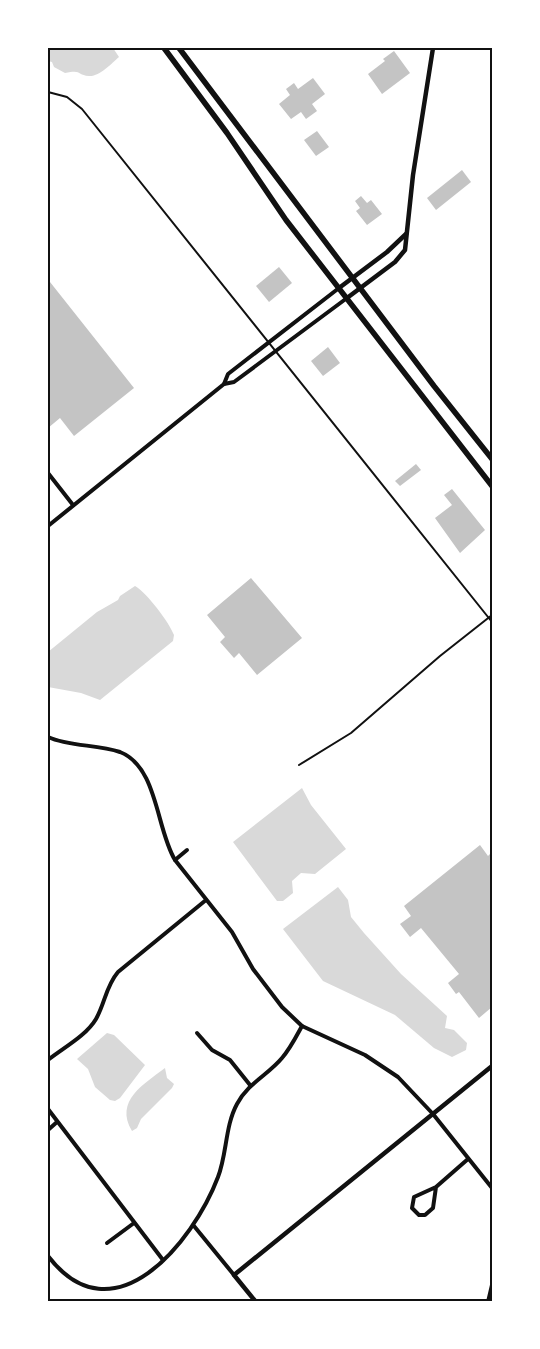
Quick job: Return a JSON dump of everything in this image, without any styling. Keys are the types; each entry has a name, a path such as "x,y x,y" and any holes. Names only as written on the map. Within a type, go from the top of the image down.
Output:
{"main road":[{"path":"164,48 227,133 286,220 492,486"},
{"path":"179,48 353,276 434,386 492,459"}],"street":[{"path":"48,526 224,384 234,382 362,288 401,256 405,250 433,48"},
{"path":"224,384 228,374 353,276 387,252 406,234"},
{"path":"48,473 73,505"},
{"path":"48,737 64,743 120,752 132,760 148,781 168,846 175,860 232,932 259,978 282,1007 302,1026 379,1064 400,1079 433,1114 492,1188"},
{"path":"175,860 187,850"},
{"path":"48,1060 86,1030 96,1019 109,986 118,972 206,900"},
{"path":"48,1256 60,1272 77,1282 109,1289 135,1282 163,1260 194,1226 222,1167 235,1109 250,1085 283,1058 302,1026"},
{"path":"197,1033 212,1050 230,1060 250,1085"},
{"path":"234,1275 492,1066"},
{"path":"48,1109 163,1260"},
{"path":"48,1130 58,1122"},
{"path":"436,1187 433,1208 425,1215 419,1215 412,1208 414,1197 436,1187 468,1159"},
{"path":"107,1243 134,1223"},
{"path":"194,1226 256,1302"},
{"path":"488,1302 492,1285"}],"lane":[{"path":"48,92 66,97 82,109 492,622"},
{"path":"299,765 351,733 440,656 492,615"}],"shaded area":[{"path":"48,48 113,48 119,57 105,70 93,76 77,72 65,73 48,61"},
{"path":"135,586 163,616 174,635 173,641 100,700 81,693 48,687 48,652 97,612 118,600 120,596"},
{"path":"302,788 311,805 346,849 315,874 301,873 292,881 293,893 283,901 277,901 233,842"},
{"path":"338,887 348,900 351,917 401,974 447,1016 445,1028 454,1030 467,1043 466,1050 452,1057 434,1048 395,1015 323,981 283,929"},
{"path":"107,1033 114,1035 145,1065 120,1098 115,1101 110,1100 95,1087 88,1069 77,1059"},
{"path":"165,1068 167,1078 174,1084 172,1088 141,1119 137,1128 132,1131 127,1120 129,1102 148,1080"}],"building":[{"path":"394,51 410,73 382,94 368,74 385,61 383,59"},
{"path":"313,78 325,94 312,104 317,111 306,119 301,112 291,119 279,104 290,95 286,89 294,83 298,89"},
{"path":"317,131 329,147 316,156 304,140"},
{"path":"462,170 471,182 436,210 427,198"},
{"path":"361,196 367,203 371,200 382,214 367,225 356,211 360,208 355,201"},
{"path":"279,267 292,283 269,302 256,286"},
{"path":"50,282 134,388 74,436 60,418 48,428 48,284"},
{"path":"328,347 340,363 323,376 311,361"},
{"path":"416,464 421,470 400,486 395,481"},
{"path":"452,489 485,530 460,553 435,518 452,505 444,495"},
{"path":"251,578 302,638 257,675 239,653 234,658 220,642 225,637 207,615"},
{"path":"480,845 488,856 492,852 492,1007 479,1018 459,992 456,994 448,983 459,974 421,928 410,937 400,924 411,916 404,906"}]}
